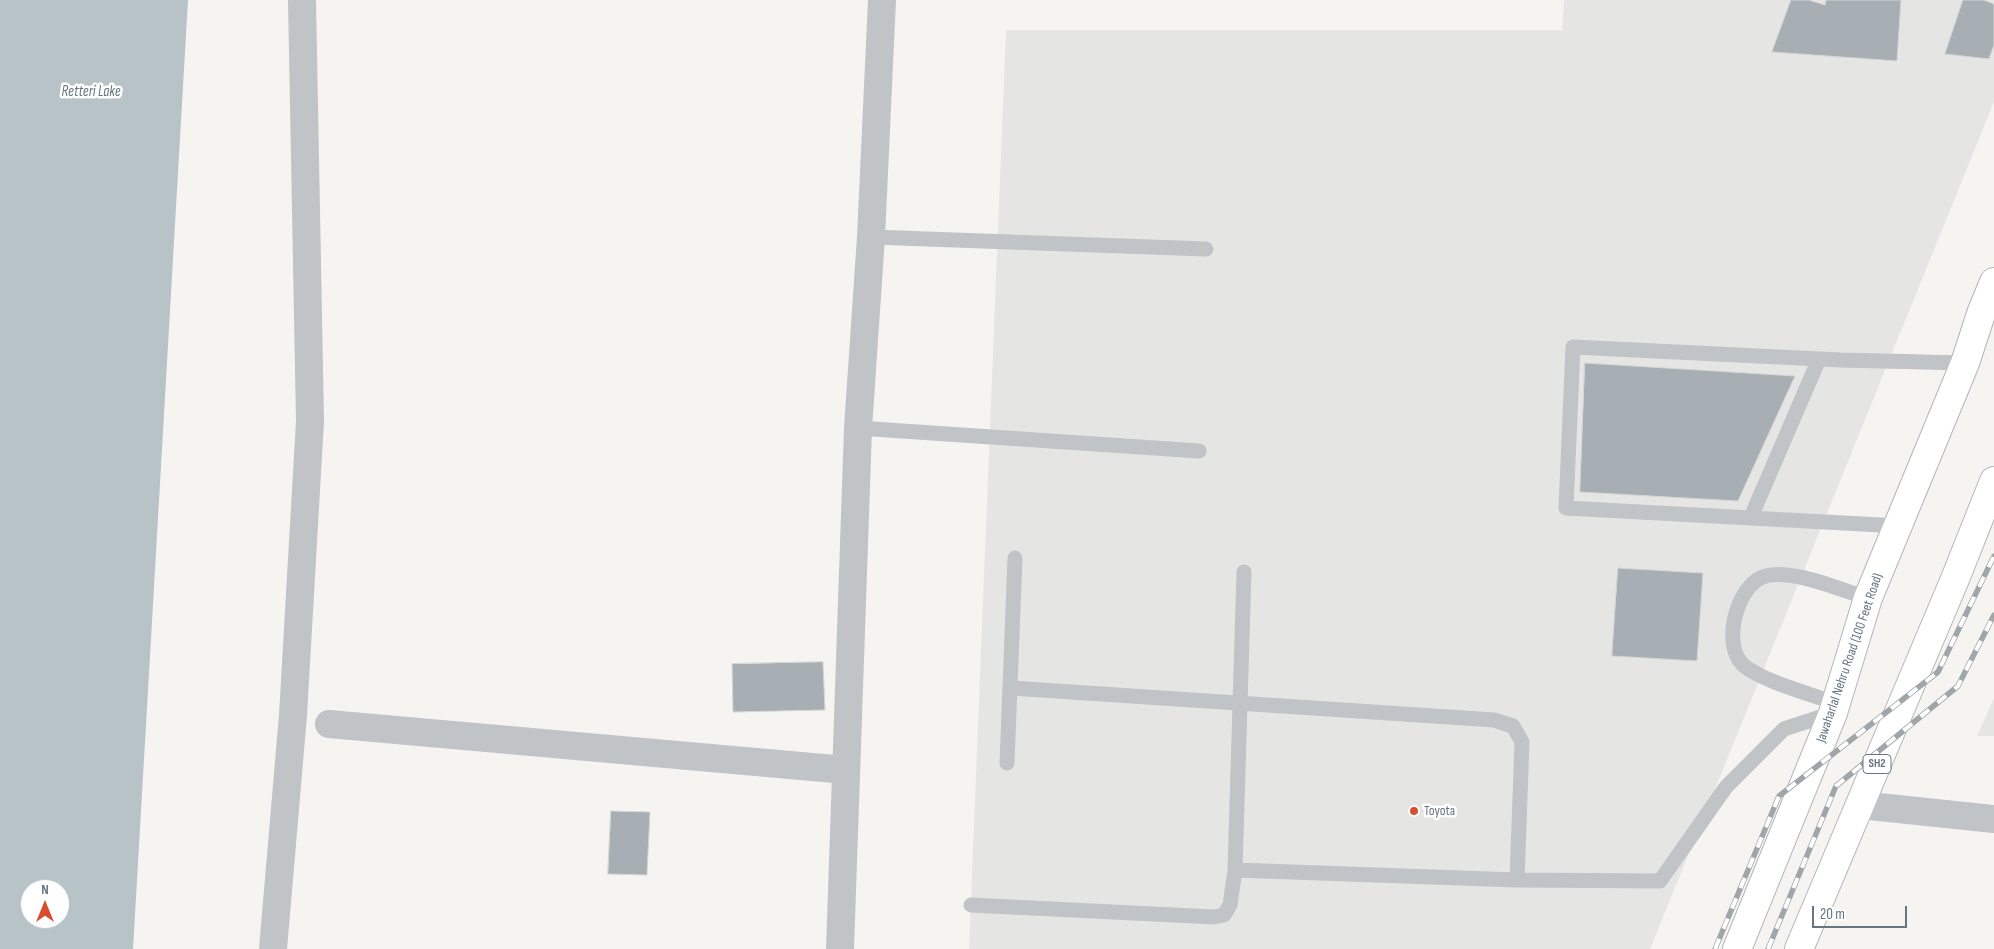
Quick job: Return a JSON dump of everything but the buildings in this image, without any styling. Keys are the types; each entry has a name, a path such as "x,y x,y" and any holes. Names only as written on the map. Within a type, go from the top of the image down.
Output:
{"main road":[{"name":"Jawaharlal Nehru Road (100 Feet Road)","path":"1737,949 1834,708 1868,598 1965,363 1982,311 1994,282"},
{"name":"SH2","path":"1799,949 1955,579 1994,481"}],"street":[{"path":"273,949 293,716 310,421 302,0"},
{"path":"840,949 858,428 871,237 882,0"},
{"path":"329,724 846,770"},
{"path":"1860,805 1994,819"}],"lane":[{"path":"871,237 1206,249"},
{"path":"1899,526 1566,508 1573,347 1819,359 1965,363"},
{"path":"1752,517 1819,359"},
{"path":"858,428 1199,451"},
{"path":"1008,763 1015,558"},
{"path":"971,905 1214,917 1224,914 1230,905 1235,870 1242,704 1244,572"},
{"path":"1834,708 1746,668 1734,653 1733,625 1750,585 1764,576 1783,574 1868,598"},
{"path":"1011,688 1494,720 1513,726 1522,742 1517,880"},
{"path":"1235,870 1517,880 1660,882 1726,787 1784,729 1834,708"}],"shaded area":[{"path":"1564,0 1994,0 1994,102 1650,949 969,949 1006,30 1562,30"},
{"path":"1994,698 1994,736 1977,736"}],"water":[{"name":"Retteri Lake","path":"0,0 188,0 133,949 0,949"}],"railway":[{"path":"1715,949 1779,796 1938,672 1994,556"},
{"path":"1768,949 1836,786 1958,686 1994,615"}],"place":[{"name":"Toyota","path":"1414,811"}]}
